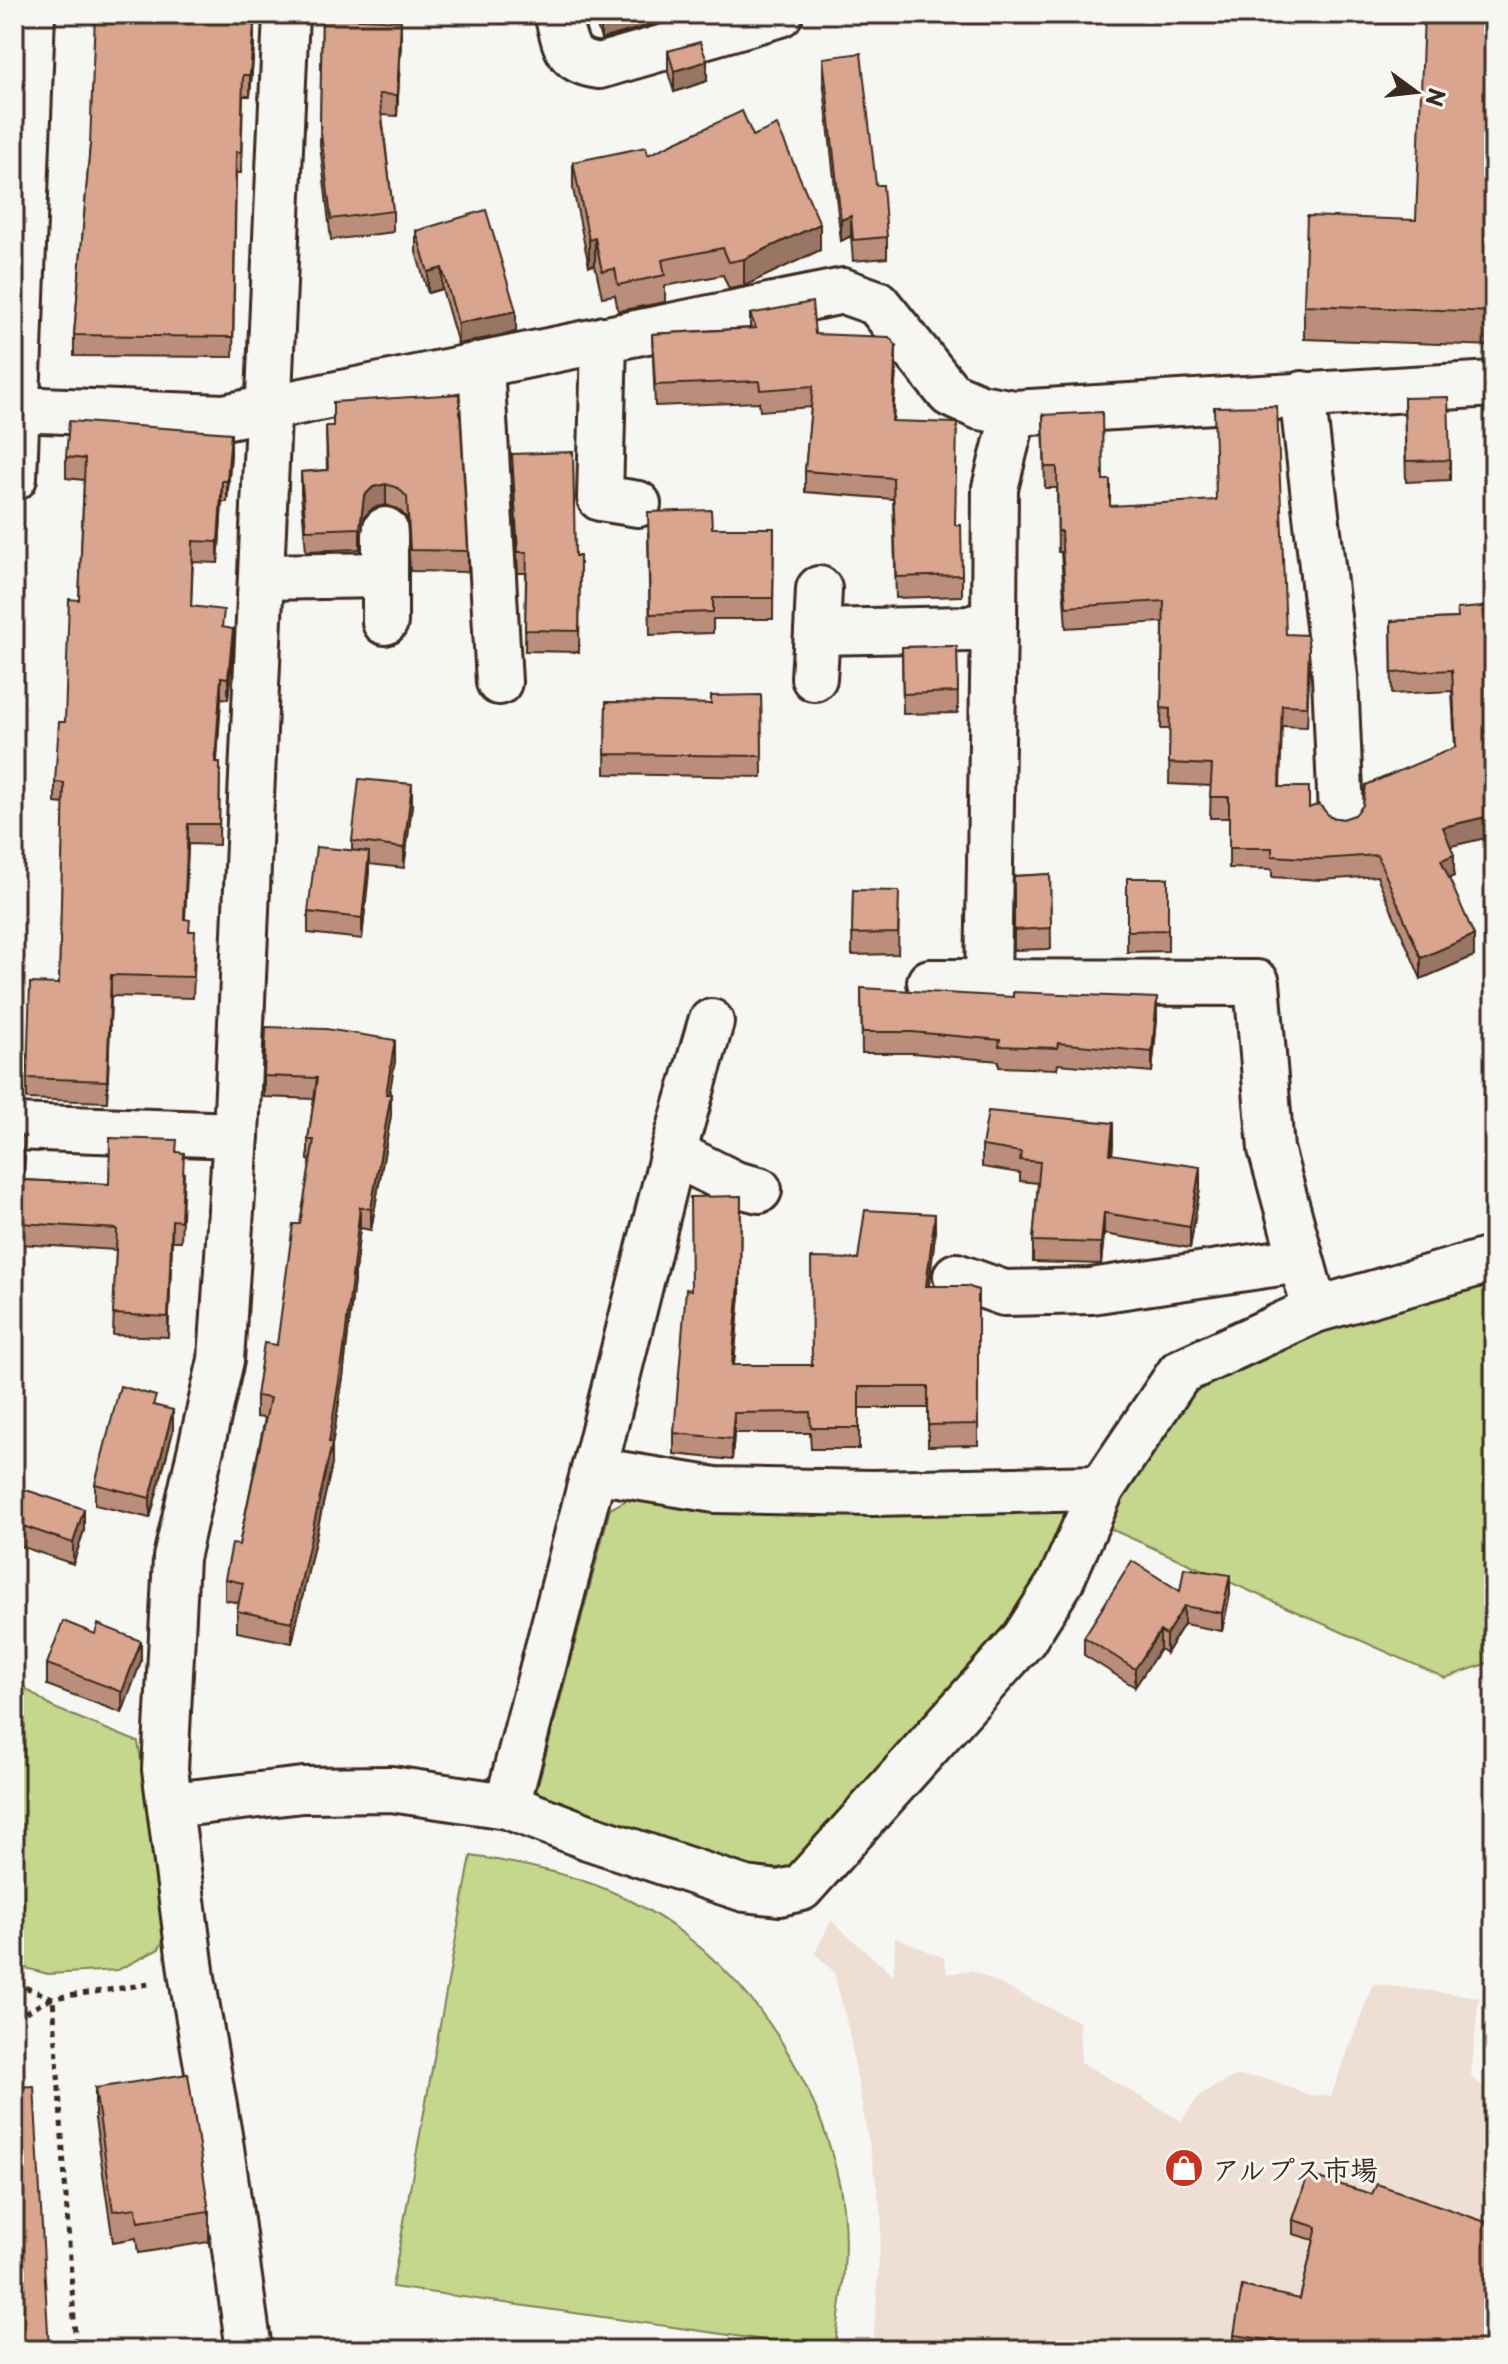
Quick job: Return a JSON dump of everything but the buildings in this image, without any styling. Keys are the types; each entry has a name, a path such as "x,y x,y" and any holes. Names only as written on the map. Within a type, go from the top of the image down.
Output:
{"street":[{"path":"14,478 32,14"},
{"path":"249,2350 220,2141 192,1978 165,1769 176,1558 221,1360 236,1135 286,14"},
{"path":"557,14 569,53 579,63 599,66 780,14"},
{"path":"16,409 224,417 843,291 877,303 950,394 980,407 1014,413 1494,384"},
{"path":"604,339 600,498 638,504"},
{"path":"481,365 499,682"},
{"path":"1302,394 1335,677 1341,815"},
{"path":"988,983 995,488 1014,413"},
{"path":"385,530 385,622"},
{"path":"262,577 385,575"},
{"path":"814,678 819,589"},
{"path":"817,632 968,629 994,622"},
{"path":"930,982 1257,983 1271,1149 1315,1310"},
{"path":"507,1806 673,1153 711,1022"},
{"path":"14,1127 236,1135"},
{"path":"673,1153 735,1184 759,1190"},
{"path":"171,1805 303,1790 391,1789 507,1806 588,1837 745,1889 779,1893 801,1888 1024,1639 1061,1581 1102,1488 1180,1372 1315,1310 1494,1259"},
{"path":"956,1276 1004,1293 1091,1291 1300,1260"},
{"path":"594,1470 715,1490 873,1493 1102,1488"}],"path":[{"path":"14,2018 53,1998 192,1978"},
{"path":"14,1983 53,1998"},
{"path":"53,1998 76,2350"}],"shaded area":[{"name":"アルプス市場","path":"831,1921 894,1976 895,1937 944,1958 947,1974 971,1970 1079,2022 1081,2062 1181,2121 1201,2094 1235,2076 1266,2078 1308,2095 1331,2096 1373,1984 1479,1997 1471,2077 1484,2088 1494,2083 1494,2350 873,2350 882,2216 848,2027 834,1972 815,1953"}],"green space":[{"path":"1494,1278 1494,1661 1445,1678 1106,1527 1163,1421 1216,1369 1253,1353"},
{"path":"632,1497 660,1504 780,1510 1068,1505 1066,1528 1030,1603 792,1866 752,1871 535,1796 610,1509"},
{"path":"14,1680 52,1707 138,1742 170,1926 159,1949 118,1970 48,1974 14,1965"},
{"path":"471,1856 565,1875 641,1906 683,1934 721,1967 755,2005 785,2047 809,2092 827,2139 840,2187 845,2228 844,2268 834,2350 392,2287"}],"place":[{"name":"アルプス市場","path":"1184,2168"}]}
